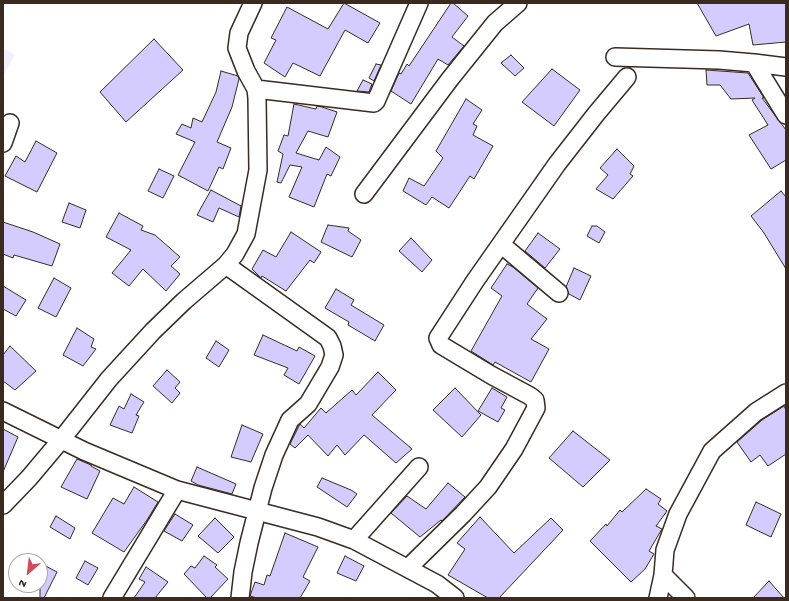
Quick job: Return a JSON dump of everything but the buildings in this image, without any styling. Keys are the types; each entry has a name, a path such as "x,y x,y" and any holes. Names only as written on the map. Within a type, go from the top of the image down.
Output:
{"street":[{"path":"3,506 61,440 109,379 153,331 184,301 226,265 235,254 246,234 258,170 256,88 246,71 237,48 239,33 253,3"},
{"path":"256,88 374,103 419,3"},
{"path":"364,194 450,79 495,23 518,3"},
{"path":"614,56 754,62 786,67"},
{"path":"754,62 786,115"},
{"path":"408,568 488,487 514,449 536,408 535,400 530,396 491,376 441,345 438,338 475,281 502,245 557,164 627,77"},
{"path":"3,143 10,122"},
{"path":"502,245 559,293"},
{"path":"226,265 328,338 334,355 330,367 308,404 290,420 282,434 269,469 243,572 240,598"},
{"path":"658,598 663,575 665,550 678,514 712,451 756,412 786,393"},
{"path":"3,411 61,440 178,490 318,527 354,540 437,584 455,598"},
{"path":"354,540 419,467"},
{"path":"112,598 178,490"},
{"path":"663,575 686,598"}],"shaded area":[{"path":"3,48 15,55 3,76"}]}
